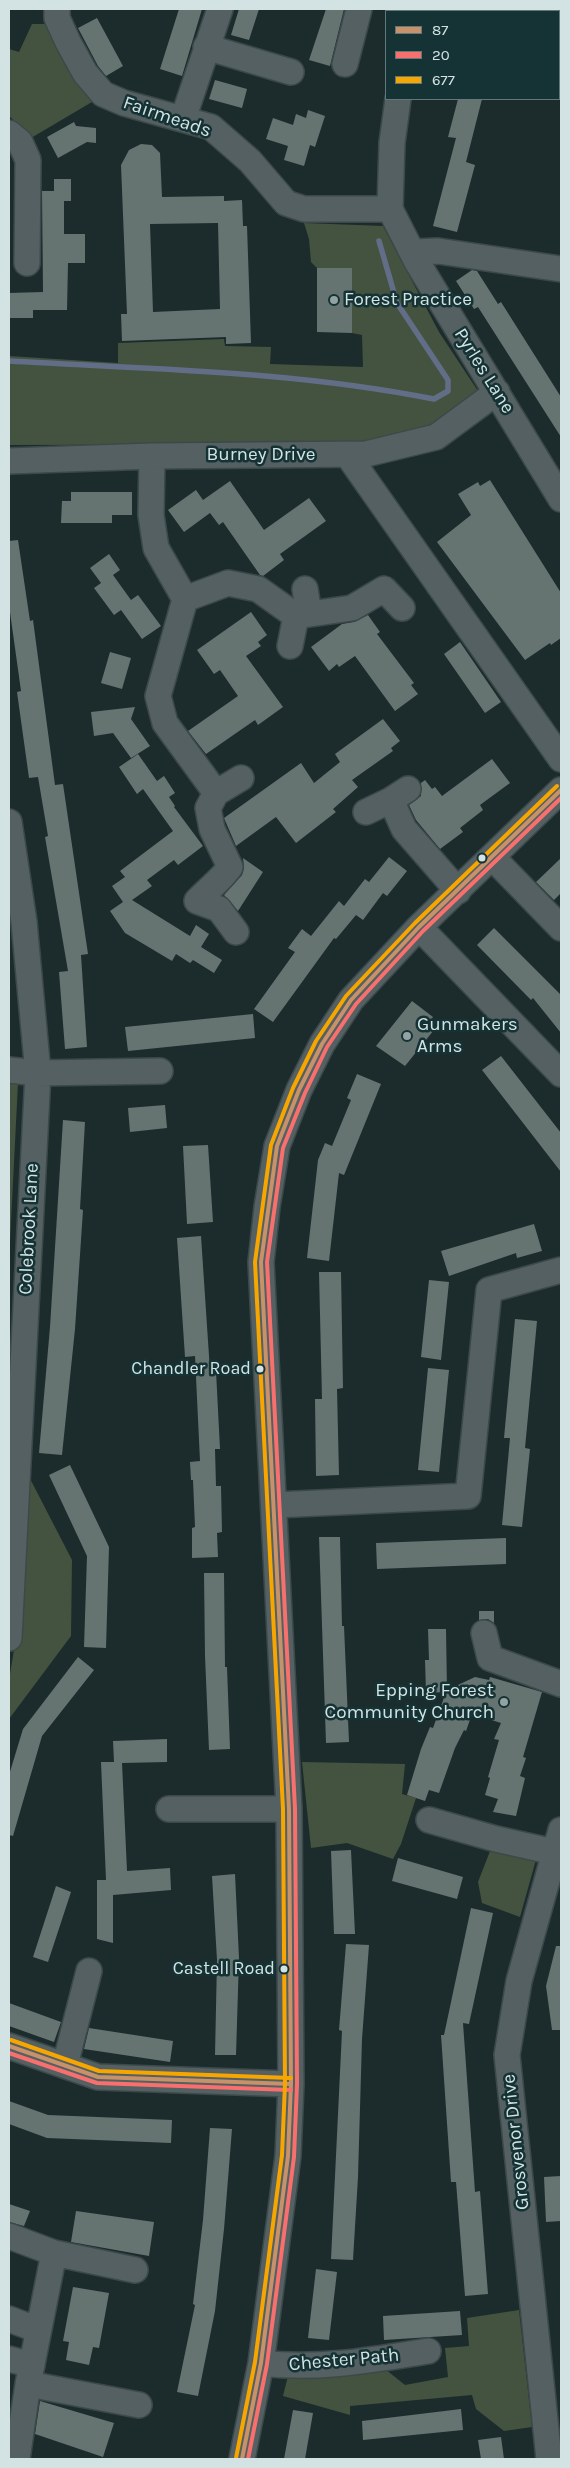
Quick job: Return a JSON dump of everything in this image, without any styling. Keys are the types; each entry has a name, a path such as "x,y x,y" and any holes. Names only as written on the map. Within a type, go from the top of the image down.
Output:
{"street":[{"name":"Fairmeads","path":"57,9 57,18 85,73 104,94 124,103 211,127 250,161 286,204 304,209 390,209"},
{"path":"183,119 220,9"},
{"path":"345,64 359,9"},
{"path":"206,48 291,72"},
{"name":"Pyrles Lane","path":"398,100 392,143 390,209 417,262 561,499"},
{"path":"9,133 20,142 28,160 27,263"},
{"path":"413,252 438,251 561,269"},
{"name":"Burney Drive","path":"9,461 152,456 366,454 436,437 497,392"},
{"path":"348,454 561,759"},
{"path":"152,456 151,515 156,548 185,599 158,696 165,723 216,793"},
{"path":"185,599 228,584 258,588 303,615 352,608 384,589 402,608"},
{"path":"290,646 303,615 305,589"},
{"path":"236,932 219,909 197,901 230,867 209,817 208,808 216,793 242,778"},
{"path":"242,2459 261,2362 288,2156 291,2084 289,1809 275,1505 261,1262 266,1207 277,1146 299,1090 322,1044 352,1000 419,928 561,790"},
{"path":"366,812 400,794 404,829 458,891"},
{"name":"Colebrook Lane","path":"9,822 24,922 38,1073 9,1638"},
{"path":"492,858 561,928"},
{"path":"419,928 561,1074"},
{"path":"9,1070 38,1073 160,1072"},
{"path":"275,1505 468,1496 488,1290 561,1270"},
{"path":"484,1632 490,1658 561,1684"},
{"path":"169,1809 289,1809"},
{"path":"429,1820 496,1839 558,1841"},
{"name":"Grosvenor Drive","path":"549,2459 546,2414 507,2055 519,1982 558,1841"},
{"path":"66,2065 89,1971"},
{"path":"9,2046 98,2077 291,2084"},
{"path":"9,2236 54,2252 135,2270"},
{"path":"17,2459 23,2369 38,2330 54,2252"},
{"path":"9,2319 38,2330"},
{"name":"Chester Path","path":"261,2362 289,2367 339,2364 428,2350"},
{"path":"23,2369 139,2405"}],"green space":[{"path":"32,24 49,24 97,99 31,138 9,116 9,49 19,52"},
{"path":"304,223 383,226 439,332 478,391 430,431 365,444 9,445 9,356 118,363 118,343 224,339 225,346 271,347 270,364 363,367 362,335 352,333 352,268 317,268 311,262 309,239"},
{"path":"9,1081 18,1083 9,1261"},
{"path":"24,1467 72,1560 71,1636 9,1719 9,1680 16,1638"},
{"path":"302,1762 405,1764 402,1794 416,1798 401,1844 393,1859 347,1843 311,1848"},
{"path":"492,1846 537,1856 520,1917 482,1903 478,1882"},
{"path":"519,2310 532,2427 504,2431 476,2409 472,2395 350,2406 350,2415 283,2396 289,2372 380,2365 405,2385 448,2377 445,2348 469,2346 467,2318"}],"building":[{"path":"179,9 202,9 182,76 160,69"},
{"path":"239,9 259,9 249,40 231,35"},
{"path":"326,9 344,9 330,66 309,60"},
{"path":"97,18 123,66 106,76 98,66 78,28"},
{"path":"215,80 247,89 242,108 209,99"},
{"path":"458,100 482,100 466,162 475,165 457,232 433,226 456,138 448,137"},
{"path":"308,110 325,116 315,147 310,145 304,166 284,160 288,146 266,139 273,118 293,125 296,114 306,118"},
{"path":"74,122 76,126 96,128 96,143 87,142 58,158 47,137"},
{"path":"141,144 152,145 160,153 162,197 224,196 224,201 242,200 243,226 247,226 251,343 226,344 226,337 122,341 121,314 127,314 121,165 129,150","holes":["218,223 220,309 153,312 150,224"]},
{"path":"54,179 71,179 71,201 64,201 64,234 85,234 85,263 68,263 67,310 33,310 33,318 9,318 9,293 43,292 42,191 54,191"},
{"name":"Forest Practice","path":"317,268 352,268 352,333 317,332"},
{"path":"472,270 477,271 498,304 501,302 561,397 561,437 478,307 474,309 456,281"},
{"path":"490,480 561,593 561,638 525,660 437,542 471,515 458,494 478,482 480,486"},
{"path":"230,481 264,530 309,498 326,521 280,554 284,560 263,576 260,575 223,522 219,525 210,513 184,532 168,510 196,490 203,500"},
{"path":"71,492 132,492 132,515 112,515 112,523 61,523 62,501 71,501"},
{"path":"18,540 30,621 33,620 55,785 63,784 88,954 81,955 87,1047 65,1049 59,972 68,971 45,837 48,836 38,777 29,778 17,692 21,691 9,605 9,541"},
{"path":"109,554 120,570 113,575 131,600 138,595 161,626 142,639 121,610 114,615 94,588 101,583 90,568"},
{"path":"251,612 267,635 258,642 261,646 246,656 283,707 258,725 255,720 206,754 188,731 238,696 220,670 214,674 197,650"},
{"path":"368,615 380,632 377,634 414,683 411,685 418,694 395,711 355,656 339,667 337,664 329,671 311,647 342,624 354,622"},
{"path":"460,642 501,702 485,713 444,654"},
{"path":"110,652 131,658 122,689 101,683"},
{"path":"135,707 131,719 150,746 131,758 113,733 94,736 91,712"},
{"path":"383,719 400,741 391,748 393,751 352,780 358,787 333,809 336,812 296,843 276,817 236,846 224,818 301,763 314,783 340,762 335,754"},
{"path":"138,754 157,781 164,776 175,793 169,797 174,807 203,846 178,865 174,860 147,880 152,886 132,900 190,936 196,925 209,934 201,947 222,960 214,973 193,960 190,963 176,954 172,961 125,933 110,911 123,902 112,886 125,877 120,871 173,831 143,789 137,794 119,767"},
{"path":"492,759 510,783 480,805 483,810 460,828 463,832 440,849 416,820 409,805 421,796 421,783 425,780 432,789 435,787 442,796"},
{"path":"389,857 407,871 387,896 383,893 363,920 356,915 336,939 334,938 273,1022 254,1009 295,952 288,948 302,929 311,936 339,901 344,906 365,879 369,882"},
{"path":"243,858 263,872 238,911 224,895 242,875 244,868"},
{"path":"561,858 561,893 554,900 536,882"},
{"path":"494,928 561,995 561,1033 533,998 531,1000 477,945"},
{"name":"Gunmakers Arms","path":"412,1001 433,1017 431,1020 438,1025 405,1066 376,1046"},
{"path":"253,1014 255,1038 128,1051 125,1027"},
{"path":"501,1056 561,1133 561,1172 482,1070"},
{"path":"357,1074 381,1084 344,1175 339,1173 329,1261 307,1258 318,1160 325,1143 332,1146 351,1100 347,1098"},
{"path":"165,1105 167,1128 130,1132 128,1108"},
{"path":"63,1120 85,1122 80,1209 83,1210 75,1329 62,1455 39,1453 50,1327"},
{"path":"208,1145 213,1222 187,1224 183,1146"},
{"path":"534,1224 542,1251 517,1258 516,1253 449,1276 441,1251"},
{"path":"201,1236 210,1371 216,1371 220,1449 215,1449 216,1486 221,1486 222,1532 217,1533 218,1557 192,1558 192,1528 195,1527 193,1480 191,1480 190,1462 200,1461 195,1356 185,1357 177,1238"},
{"path":"319,1272 341,1272 343,1388 337,1389 339,1475 316,1476 315,1399 322,1399"},
{"path":"429,1280 449,1282 441,1360 421,1357"},
{"path":"515,1319 537,1321 525,1448 530,1449 522,1527 502,1525 510,1438 504,1438"},
{"path":"428,1368 449,1370 439,1472 418,1470"},
{"path":"70,1465 109,1547 106,1648 84,1647 87,1556 49,1475"},
{"path":"319,1537 340,1537 342,1626 344,1626 349,1742 326,1743"},
{"path":"506,1538 506,1564 377,1569 376,1543"},
{"path":"204,1573 224,1573 225,1667 227,1667 230,1749 209,1750"},
{"path":"479,1611 494,1611 494,1623 488,1619 479,1620"},
{"path":"428,1629 446,1629 447,1690 475,1677 489,1680 490,1677 542,1692 523,1757 526,1758 520,1776 525,1778 516,1816 493,1812 498,1799 485,1795 490,1778 488,1777 499,1740 494,1739 501,1723 472,1714 466,1731 464,1730 455,1748 439,1793 429,1790 425,1801 407,1795 421,1749 430,1727 433,1728 446,1692 426,1693 425,1660 429,1660"},
{"path":"78,1657 94,1670 42,1736 13,1836 9,1835 9,1775 23,1729"},
{"path":"167,1739 167,1762 122,1763 127,1871 170,1868 171,1890 113,1895 113,1943 97,1939 97,1880 106,1880 101,1762 114,1762 113,1741"},
{"path":"351,1850 355,1934 334,1934 331,1851"},
{"path":"398,1858 463,1877 457,1899 392,1881"},
{"path":"235,1874 239,1958 236,2055 215,2055 217,1960 212,1876"},
{"path":"56,1886 71,1892 48,1962 33,1957"},
{"path":"471,1908 493,1913 469,2024 463,2023 475,2192 480,2191 488,2294 465,2296 456,2182 451,2182 441,2035 444,2035"},
{"path":"346,1944 369,1945 362,2039 358,2177 353,2260 331,2259 342,2031 339,2030"},
{"path":"556,1946 561,1946 561,2030 552,2030 546,1986"},
{"path":"9,2003 61,2022 54,2042 9,2026"},
{"path":"89,2028 173,2041 170,2062 84,2049"},
{"path":"9,2101 48,2115 172,2120 171,2143 47,2138 9,2124"},
{"path":"210,2128 232,2129 215,2311 198,2396 177,2392 195,2305 193,2304 203,2220"},
{"path":"561,2176 561,2221 546,2222 544,2177"},
{"path":"9,2204 30,2211 24,2226 9,2222"},
{"path":"76,2211 154,2222 149,2256 71,2242"},
{"path":"316,2269 337,2272 329,2340 308,2338"},
{"path":"73,2287 109,2293 99,2348 93,2347 89,2365 66,2360 69,2342 63,2341"},
{"path":"460,2311 462,2335 384,2340 383,2316"},
{"path":"40,2401 114,2423 103,2457 35,2434"},
{"path":"461,2409 463,2430 363,2440 362,2421"},
{"path":"293,2410 313,2413 305,2459 284,2459"},
{"path":"501,2437 504,2459 481,2459 478,2440"}],"waterway":[{"path":"9,361 222,372 328,382 434,399 448,391 448,380 397,303 379,241"}],"transit line":[{"name":"677","path":"236,2458 255,2362 282,2155 285,2084 283,1809 255,1262 271,1145 293,1088 316,1041 346,996 415,923 557,786"},
{"name":"87","path":"242,2459 261,2363 288,2156 291,2084 289,1809 261,1262 277,1146 299,1090 322,1044 351,1000 419,927 561,790"},
{"name":"20","path":"248,2459 267,2364 294,2157 297,2084 295,1809 267,1262 283,1148 305,1093 327,1047 356,1004 423,931 561,798"},
{"name":"677","path":"11,2040 99,2071 291,2078"},
{"name":"87","path":"9,2046 98,2077 291,2084"},
{"name":"20","path":"9,2053 97,2083 291,2090"}],"place":[{"name":"Forest Practice","path":"334,300"},
{"name":"Gunmakers Arms","path":"407,1036"},
{"name":"Chandler Road","path":"260,1369"},
{"name":"Epping Forest Community Church","path":"504,1702"},
{"name":"Castell Road","path":"284,1969"}]}
